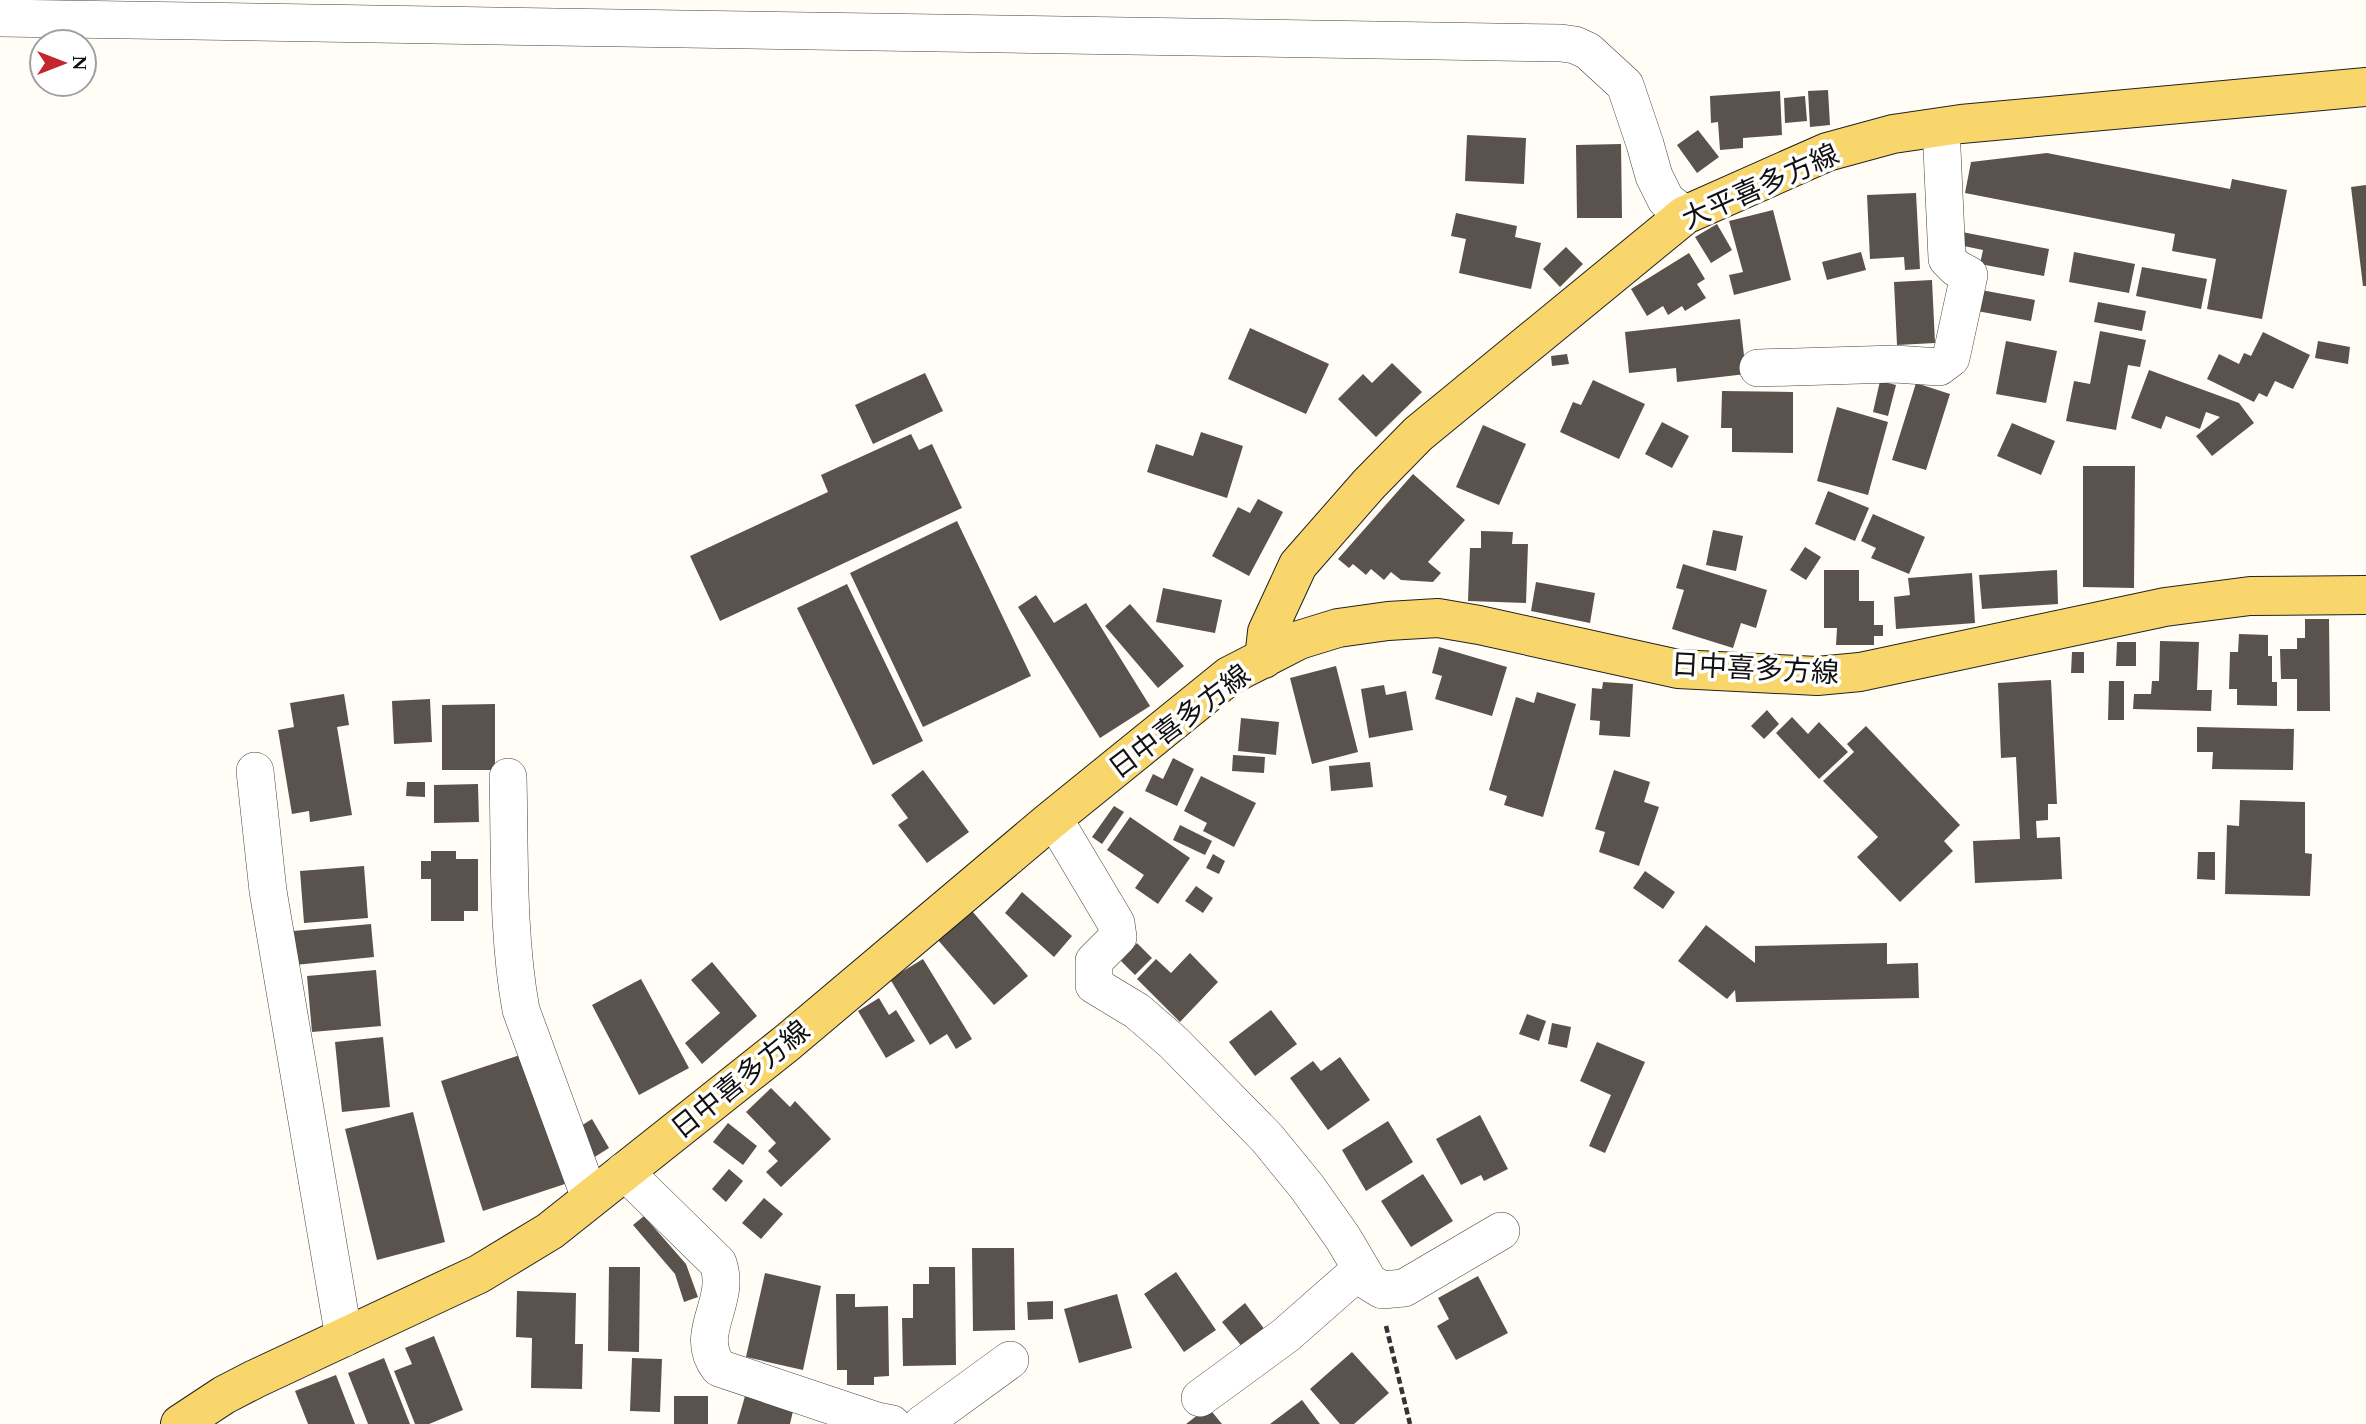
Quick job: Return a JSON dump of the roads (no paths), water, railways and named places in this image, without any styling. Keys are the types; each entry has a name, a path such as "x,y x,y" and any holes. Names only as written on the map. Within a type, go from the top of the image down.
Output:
{"main road":[{"name":"大平喜多方線","path":"1264,659 1267,632 1298,565 1369,484 1418,434 1685,215 1827,152 1893,134 1941,127 2366,87"},
{"name":"日中喜多方線","path":"180,1424 224,1395 479,1274 550,1231 788,1042 1050,821 1229,676 1299,640 1338,628 1438,618 1567,643 1678,669 1817,676 1860,672 2165,607 2250,597 2366,594"}],"street":[{"path":"0,18 1561,43 1588,51 1625,85 1654,176 1666,200 1685,215"},
{"path":"1758,368 1895,363 1939,367 1951,359 1969,275 1947,259 1941,127"},
{"path":"256,771 268,891 344,1338"},
{"path":"508,776 512,922 516,983 521,1010 590,1198"},
{"path":"1050,821 1063,834 1116,923 1118,937 1094,961 1094,985 1137,1012 1174,1043 1248,1117 1307,1187 1371,1279 1404,1288 1501,1231"},
{"path":"624,1171 718,1263 722,1288 708,1342 711,1358 719,1368 892,1424"},
{"path":"1200,1398 1286,1335 1371,1279"},
{"path":"922,1424 1010,1360"}]}
